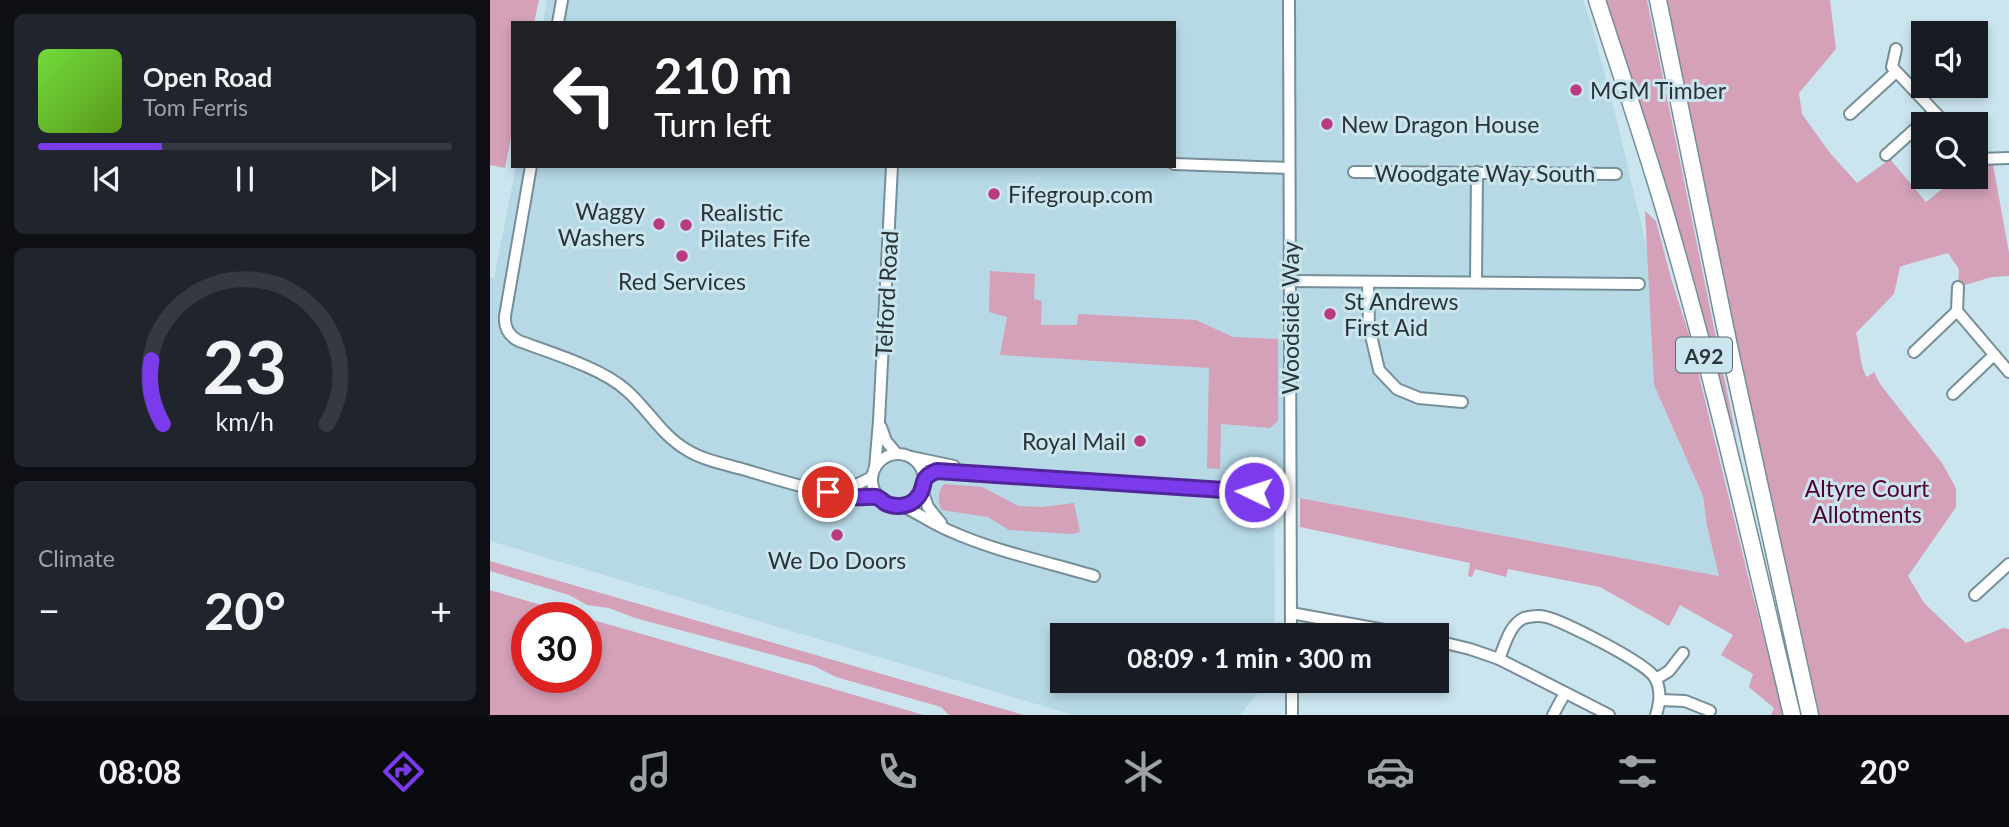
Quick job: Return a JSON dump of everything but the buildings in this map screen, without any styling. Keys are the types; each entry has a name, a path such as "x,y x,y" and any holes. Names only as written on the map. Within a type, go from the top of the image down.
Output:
{"highway":[{"name":"A92","path":"1597,0 1676,251 1736,482 1792,715"},
{"name":"A92","path":"1658,0 1721,308 1810,715"}],"street":[{"path":"558,21 562,0"},
{"name":"Woodside Way","path":"1290,0 1291,623"},
{"path":"1896,49 1892,67 1934,112"},
{"path":"1850,114 1896,72"},
{"path":"1886,155 1911,133"},
{"path":"1988,158 2009,158"},
{"path":"1176,164 1289,169"},
{"path":"531,168 507,306 505,325 512,337 586,367 625,388 662,430 689,451 781,481 856,498 878,497"},
{"name":"Telford Road","path":"874,472 892,168"},
{"name":"Woodgate Way South","path":"1354,172 1616,174"},
{"path":"1476,172 1476,282"},
{"path":"1290,281 1639,284"},
{"path":"1368,282 1369,327 1379,370 1397,389 1419,398 1462,402"},
{"path":"1958,288 1957,311 2009,372"},
{"path":"1913,352 1957,311"},
{"path":"1953,394 1994,355"},
{"path":"879,421 886,441 919,466 928,507 947,530"},
{"path":"828,492 856,485 874,472 884,458 903,456 989,474"},
{"path":"902,506 918,498 929,474 937,471 1258,493"},
{"path":"874,472 874,491 890,505 902,506 970,539 1094,576"},
{"path":"1975,595 2009,564"},
{"path":"1291,613 1346,623"},
{"path":"1499,659 1515,625 1527,617 1537,616 1558,621 1631,658 1650,671 1656,679 1660,700 1656,715"},
{"path":"1449,644 1499,659 1609,715"},
{"path":"1656,679 1669,671 1683,653"},
{"path":"1292,693 1292,715"},
{"path":"1553,715 1565,693"},
{"path":"1660,700 1685,701 1710,711"}],"shaded area":[{"path":"547,0 1583,0 1617,121 1649,257 1654,385 1703,496 1719,576 1274,493 1275,623 1050,623 1050,693 1257,693 1240,715 1073,715 490,541 490,277 494,278 516,168 1176,168 1176,21 543,21"}],"green space":[{"path":"490,0 539,0 534,21 511,21 511,138 505,168 490,165"},
{"path":"1604,0 1647,0 1737,440"},
{"name":"Altyre Court Allotments","path":"1667,0 1830,0 1836,49 1799,93 1802,114 1830,153 1857,183 1890,159 1911,184 1911,189 1915,189 1926,202 1942,189 1988,189 1988,160 1992,159 2009,253 2009,276 1992,277 1958,287 1959,269 1948,253 1905,265 1900,267 1894,294 1856,333 1867,377 1874,372 1880,384 1942,463 1956,488 1956,507 1908,576 1924,603 1966,643 2003,628 2009,629 2009,715 1814,715"},
{"path":"1645,211 1656,221 1689,335 1784,715 1771,715 1774,708 1749,687 1753,674 1721,655 1733,635 1680,605 1669,626 1600,587 1508,569 1506,577 1475,569 1472,577 1468,576 1470,563 1300,527 1300,498 1719,576 1703,496 1654,385"},
{"path":"990,271 1035,274 1034,299 1042,301 1041,325 1077,325 1078,314 1196,320 1233,337 1278,339 1278,421 1270,428 1221,424 1220,469 1207,468 1209,368 1000,355 1007,317 989,312"},
{"path":"944,484 982,487 1019,506 1042,507 1074,503 1080,532 1073,534 1009,530 988,517 942,510 939,497"},
{"path":"490,561 1024,715 949,715 941,707 836,677 814,666 635,618 602,607 602,602 582,602 569,595 490,571"},
{"path":"490,590 531,602 511,602 511,693 602,693 602,623 924,715 490,715"}],"place":[{"name":"MGM Timber","path":"1576,90"},
{"name":"New Dragon House","path":"1327,124"},
{"name":"Fifegroup.com","path":"994,194"},
{"name":"Waggy Washers","path":"659,224"},
{"name":"Realistic Pilates Fife","path":"686,225"},
{"name":"Red Services","path":"682,256"},
{"name":"St Andrews First Aid","path":"1330,314"},
{"name":"Royal Mail","path":"1140,441"},
{"name":"We Do Doors","path":"837,535"}],"route":[{"path":"828,492 856,498 878,497 890,505 902,506 918,498 924,479 937,471 1254,492"}]}
